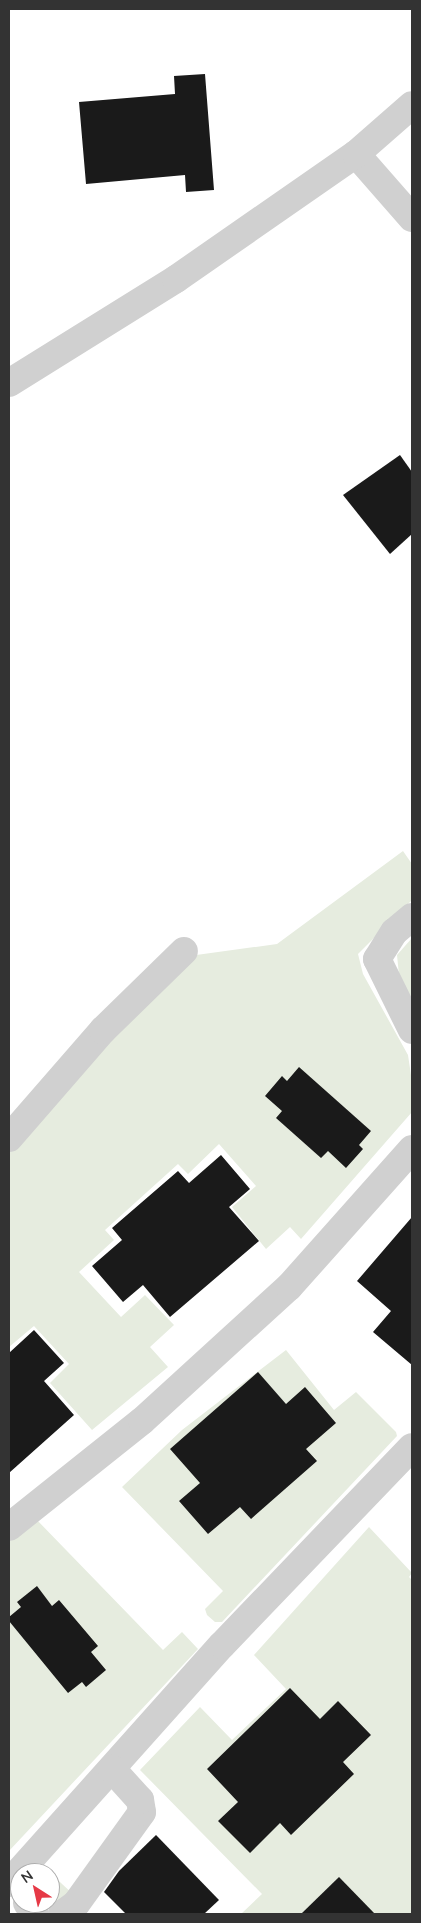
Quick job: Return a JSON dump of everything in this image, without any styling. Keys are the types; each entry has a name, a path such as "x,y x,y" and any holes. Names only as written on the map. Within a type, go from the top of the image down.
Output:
{"street":[{"path":"9,383 176,279 356,154 412,105"},
{"path":"356,154 412,218"},
{"path":"412,917 394,932 377,960 412,1030"},
{"path":"9,1138 102,1030 184,952"},
{"path":"9,1527 142,1421 289,1287 412,1149"},
{"path":"32,1863 112,1769 222,1645 412,1448"},
{"path":"62,1914 76,1904 142,1812 140,1800 112,1769"}],"shaded area":[{"path":"403,851 412,864 412,900 358,954 363,974 408,1055 412,1082 412,1112 301,1239 290,1227 266,1249 232,1207 256,1186 219,1144 188,1174 178,1164 105,1230 114,1240 79,1272 121,1317 145,1295 174,1325 150,1347 168,1367 92,1430 50,1383 69,1364 34,1326 9,1347 9,1153 42,1113 189,956 277,944"},
{"path":"412,938 412,999 399,975 397,955"},
{"path":"286,1350 334,1410 356,1392 396,1432 397,1436 222,1622 215,1622 207,1615 205,1609 223,1591 122,1487 182,1430"},
{"path":"35,1518 163,1650 182,1632 198,1649 9,1851 9,1539"},
{"path":"369,1527 412,1573 409,1577 412,1580 412,1914 241,1914 262,1894 140,1770 200,1707 232,1740 286,1689 254,1655"},
{"path":"60,1882 74,1895 60,1907"}],"building":[{"path":"205,74 214,190 186,192 185,175 86,184 79,102 175,94 174,76"},
{"path":"400,455 412,472 412,534 390,554 343,495"},
{"path":"299,1067 371,1131 359,1145 363,1149 346,1168 328,1151 321,1158 276,1118 282,1111 265,1096 282,1076 287,1081"},
{"path":"221,1155 250,1189 229,1207 259,1241 170,1317 143,1285 123,1302 92,1266 122,1240 112,1228 178,1171 189,1183"},
{"path":"412,1217 412,1365 373,1332 391,1311 357,1281"},
{"path":"34,1330 64,1363 44,1381 74,1415 9,1473 9,1353"},
{"path":"258,1372 286,1404 305,1387 336,1423 306,1449 317,1461 251,1519 240,1507 208,1534 179,1501 200,1483 170,1449"},
{"path":"37,1586 52,1606 59,1600 98,1646 91,1652 106,1670 86,1687 82,1682 68,1693 9,1621 9,1617 21,1607 17,1602"},
{"path":"290,1688 320,1719 338,1701 371,1735 343,1762 354,1774 291,1835 280,1823 250,1853 218,1821 238,1802 207,1769"},
{"path":"156,1835 219,1900 204,1914 126,1914 104,1892 119,1871"},
{"path":"339,1877 375,1914 301,1914"}]}
